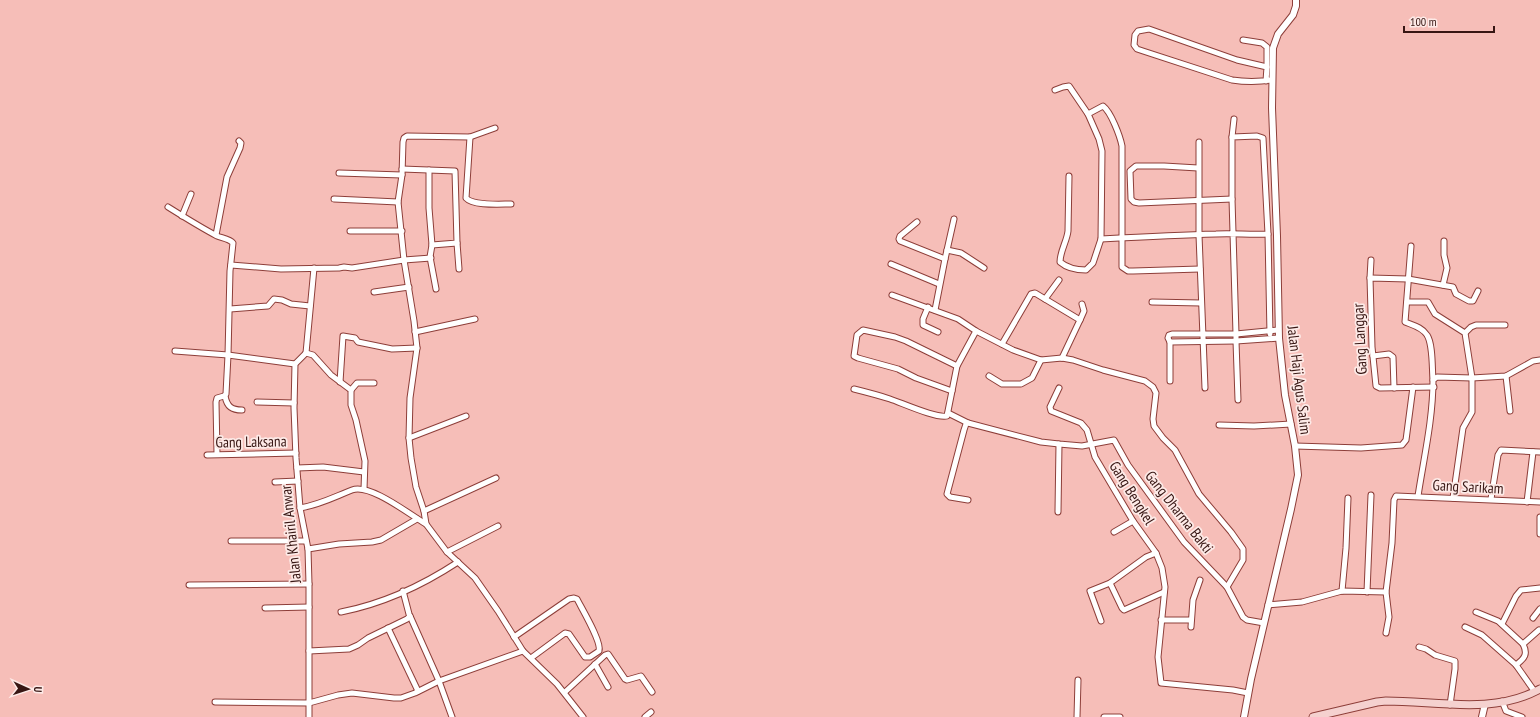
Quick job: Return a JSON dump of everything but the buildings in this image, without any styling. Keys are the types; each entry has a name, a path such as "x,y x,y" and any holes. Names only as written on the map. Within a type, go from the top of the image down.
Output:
{"main road":[{"path":"1316,716 1377,702 1394,701 1450,705 1485,704 1502,701 1538,690"}],"street":[{"name":"Jalan Haji Agus Salim","path":"1244,717 1248,693 1298,475 1295,446 1285,395 1278,330 1278,236 1269,80 1275,40 1293,15 1296,0"},
{"path":"1242,40 1262,43 1267,47 1267,67 1269,80 1244,82 1232,80 1136,49 1134,45 1135,35 1138,31 1149,29 1236,60 1267,67"},
{"path":"1055,90 1069,86 1088,114 1099,139 1102,151 1101,239 1093,263 1086,270 1078,270 1060,262 1061,253 1067,239 1068,231 1069,176"},
{"path":"1088,114 1104,106 1120,139 1122,151 1122,267 1125,270 1133,271 1200,269"},
{"path":"1234,119 1232,137 1232,199 1238,400"},
{"path":"426,524 424,511 416,487 409,438 410,398 417,348 404,260 398,202 402,172 403,142 404,138 407,136 470,138 495,128"},
{"path":"1232,137 1257,136 1263,138 1268,234 1270,339"},
{"path":"470,138 466,198 468,201 477,203 511,204"},
{"path":"216,235 227,178 240,148 241,143 239,141"},
{"path":"1199,142 1198,200 1205,388"},
{"path":"1198,168 1136,166 1131,169 1130,195 1134,202 1232,199"},
{"path":"429,170 429,208 432,244 431,258 436,290"},
{"path":"339,173 429,170 455,171 459,269"},
{"path":"182,216 191,194"},
{"path":"334,199 398,202"},
{"path":"168,207 193,224 233,241 225,396 232,409 242,410"},
{"path":"935,310 939,284 954,218"},
{"path":"917,222 900,236 900,241 945,259"},
{"path":"350,231 402,231"},
{"path":"1101,239 1268,234"},
{"path":"1443,285 1447,268 1444,255 1444,241"},
{"path":"432,244 457,243"},
{"path":"1412,246 1405,322 1414,325 1427,335 1431,350 1434,387 1429,435 1418,496"},
{"path":"947,250 961,253 984,268"},
{"path":"231,265 274,268 352,268 404,260 431,258"},
{"name":"Gang Langgar","path":"1371,260 1370,278 1374,382 1376,386 1380,388 1434,387"},
{"path":"891,264 939,284"},
{"path":"175,351 228,355 295,364 306,353 314,268"},
{"path":"1370,278 1408,279 1453,287 1456,294 1471,301 1473,301 1478,291"},
{"path":"1045,299 1059,280"},
{"path":"374,292 409,287"},
{"path":"1002,344 1031,294 1036,293 1080,320"},
{"path":"892,295 958,319 976,331 1002,344 1041,360 1062,358 1145,381 1153,387 1156,393 1153,419 1154,426 1175,450 1199,494 1231,532 1242,549 1242,560 1227,587"},
{"path":"230,309 268,306 274,299 282,300 291,304 310,306"},
{"path":"1152,302 1201,303"},
{"path":"1407,302 1428,302 1435,314 1465,333 1472,378 1472,412 1463,428 1453,498"},
{"path":"1062,358 1084,311 1082,304"},
{"path":"928,307 923,319 924,324 938,332"},
{"path":"415,332 474,319"},
{"path":"1465,333 1476,325 1505,325"},
{"path":"952,391 916,378 898,369 854,356 857,335 863,330 896,337 957,366"},
{"path":"1170,381 1169,335 1236,334 1278,330"},
{"path":"854,388 942,417 947,416 957,366 976,331"},
{"path":"340,382 343,336 355,338 358,342 380,347 417,348"},
{"path":"1170,342 1236,341 1279,338"},
{"path":"306,353 313,355 331,374 351,390"},
{"path":"1373,356 1388,354 1393,357 1394,388"},
{"path":"989,376 1002,384 1021,384 1032,378 1041,360"},
{"path":"1433,380 1437,377 1472,378 1506,376 1533,361 1540,360"},
{"name":"Jalan Khairil Anwar","path":"295,364 294,403 297,468 300,508 308,549 308,717"},
{"path":"1506,376 1510,411"},
{"path":"364,489 363,453 350,399 351,390 357,383 374,383"},
{"path":"1295,446 1361,448 1402,445 1406,440 1413,387"},
{"name":"Gang Bengkel","path":"1059,388 1050,409 1053,412 1081,423 1087,430 1090,445 1095,457 1133,521 1156,553 1164,575 1164,592 1158,657 1161,683 1233,690 1248,693"},
{"path":"218,454 216,399 225,396"},
{"path":"257,402 294,403"},
{"path":"948,413 968,423 1041,442 1090,445"},
{"path":"409,438 466,416"},
{"path":"968,423 966,424 964,430 947,494 950,497 968,500"},
{"path":"1219,425 1254,426 1291,424"},
{"name":"Gang Dharma Bakti","path":"1090,445 1114,440 1128,465 1184,542 1227,587 1240,614 1245,619 1264,623"},
{"path":"1058,512 1059,444"},
{"path":"1491,499 1498,455 1501,450 1540,452"},
{"path":"1527,502 1533,452"},
{"name":"Gang Laksana","path":"207,455 296,453"},
{"path":"297,468 323,468 364,472"},
{"path":"424,511 496,478"},
{"path":"275,482 298,481"},
{"path":"300,508 328,501 353,490 364,489 398,506 426,524 447,552 467,569 498,611 523,651 565,692 583,717"},
{"path":"1367,592 1371,495"},
{"name":"Gang Sarikam","path":"1386,592 1392,543 1394,500 1396,496 1540,502"},
{"path":"1342,591 1346,548 1348,498"},
{"path":"1540,517 1540,534"},
{"path":"308,549 381,540 417,519"},
{"path":"1114,532 1133,521"},
{"path":"447,552 498,526"},
{"path":"231,541 306,541"},
{"path":"1101,621 1090,591 1110,583 1146,557 1156,553"},
{"path":"340,612 358,608 416,587 458,562"},
{"path":"1191,627 1193,600 1200,580"},
{"path":"1110,583 1124,610 1164,592"},
{"path":"189,585 309,584"},
{"path":"1502,624 1516,596 1521,590 1540,588"},
{"path":"1268,605 1302,602 1342,591 1386,592 1389,617 1386,633"},
{"path":"403,592 410,616 439,681 452,717"},
{"path":"514,638 569,599 574,598 577,600 590,622 593,633 600,644 598,651 590,658 585,657 569,634 565,633 531,658"},
{"path":"265,608 309,607"},
{"path":"1533,618 1538,614 1540,609"},
{"path":"1476,612 1498,621 1523,644 1526,652 1525,657 1516,665"},
{"path":"309,651 349,649 407,619 410,616"},
{"path":"1161,620 1191,620"},
{"path":"1465,627 1482,635 1516,665 1538,690"},
{"path":"388,628 418,691"},
{"path":"1523,644 1539,630"},
{"path":"1419,647 1426,649 1435,655 1455,661 1450,705"},
{"path":"215,702 309,703 352,693 401,698 439,681 523,651"},
{"path":"565,692 607,654 610,655 625,679 633,680 641,676 652,692"},
{"path":"595,664 608,687"},
{"path":"1077,717 1078,680"},
{"path":"1502,701 1506,711 1522,717"},
{"path":"1482,717 1485,704"},
{"path":"645,717 651,712"},
{"path":"1104,717 1120,717"}]}
